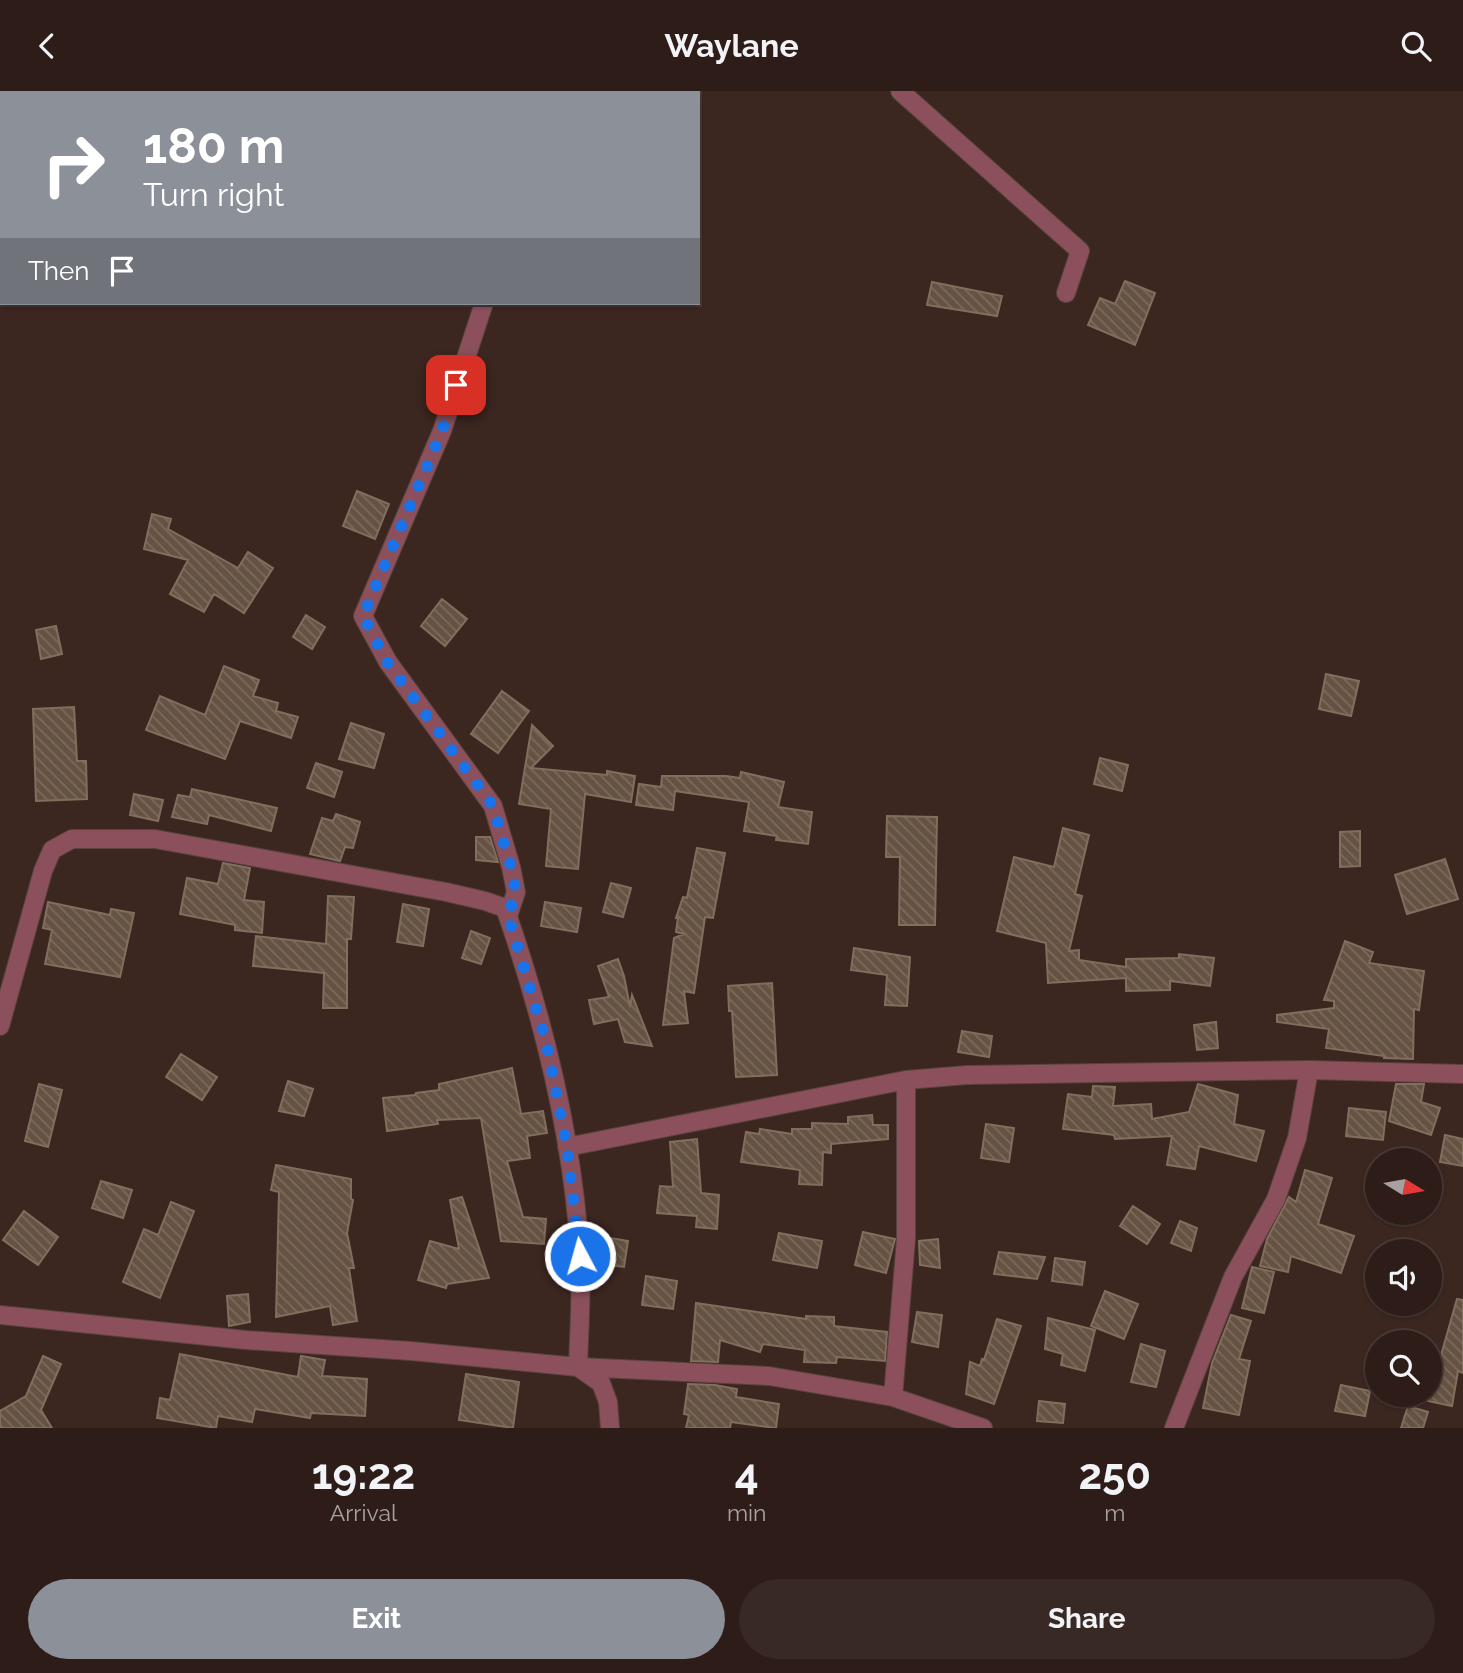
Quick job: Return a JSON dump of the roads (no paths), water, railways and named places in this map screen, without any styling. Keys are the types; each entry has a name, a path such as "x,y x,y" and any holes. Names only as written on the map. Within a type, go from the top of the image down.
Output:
{"street":[{"path":"900,91 1080,251 1066,293"},
{"path":"483,305 442,431 363,616 387,662 493,806 516,892 508,916"},
{"path":"0,1026 51,850 72,839 155,839 485,901 505,908 546,1041 567,1147 580,1256 578,1367"},
{"path":"567,1147 906,1080 967,1075 1309,1070 1463,1074"},
{"path":"1174,1428 1233,1277 1276,1199 1297,1138 1309,1070"},
{"path":"892,1397 906,1238 906,1080"},
{"path":"0,1315 246,1340 578,1367 769,1376 892,1397 983,1428"},
{"path":"578,1367 601,1383 608,1402 610,1428"}]}
